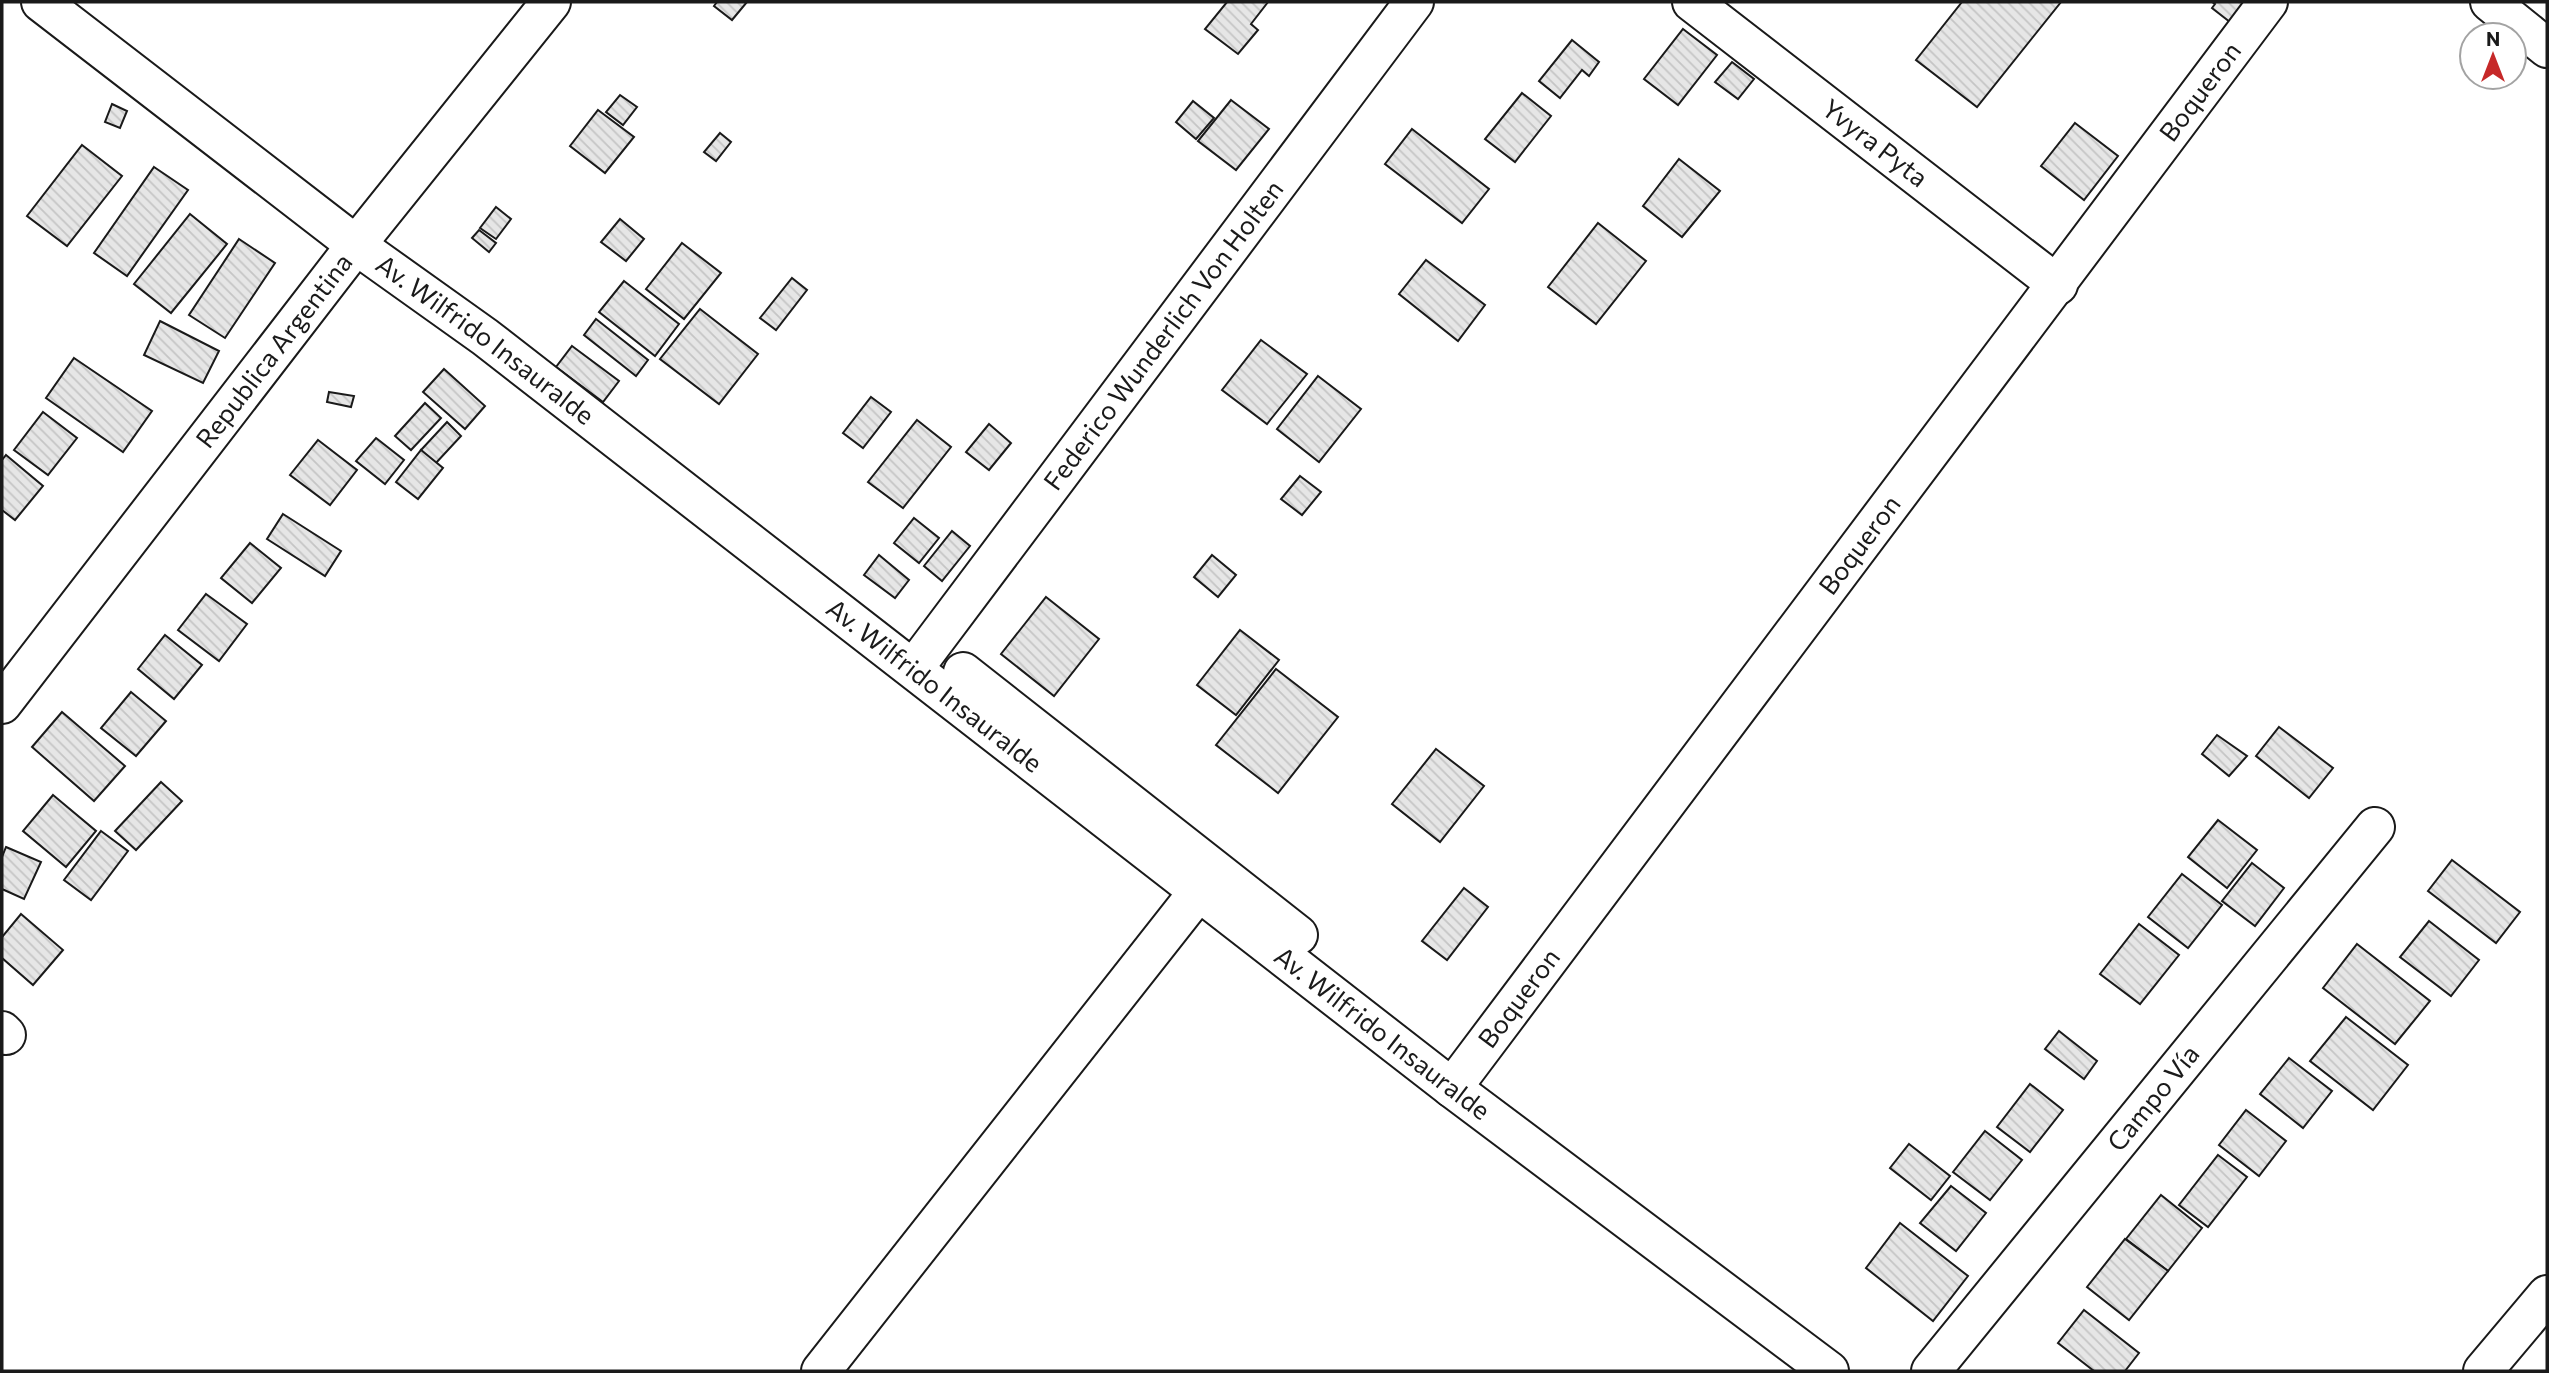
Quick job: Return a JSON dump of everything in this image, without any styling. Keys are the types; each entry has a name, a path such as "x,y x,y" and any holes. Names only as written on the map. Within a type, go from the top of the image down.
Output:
{"street":[{"name":"Av. Wilfrido Insauralde","path":"41,2 364,235 485,337 922,657 1199,891 1459,1078 1829,1371"},
{"path":"81,2 364,235"},
{"name":"Republica Argentina","path":"2,704 364,235 551,2"},
{"name":"Federico Wunderlich Von Holten","path":"922,657 1414,2"},
{"name":"Yvyra Pyta","path":"1692,2 2058,285"},
{"name":"Boqueron","path":"1459,1078 2058,285 2268,2"},
{"path":"2490,2 2547,48"},
{"path":"922,657 1459,1078 1857,1371"},
{"name":"Campo Vía","path":"1931,1371 2375,827"},
{"path":"821,1371 1199,891"},
{"path":"2483,1371 2547,1294"}],"building":[{"path":"717,2 747,2 732,20 714,6"},
{"path":"1227,2 1268,2 1251,24 1258,30 1238,54 1205,29"},
{"path":"1962,2 2061,2 1977,107 1916,60"},
{"path":"2212,2 2246,2 2235,26 2212,8 2215,4"},
{"path":"1683,29 1717,55 1678,105 1644,79"},
{"path":"1572,40 1599,62 1589,76 1582,70 1560,98 1539,81"},
{"path":"1732,62 1754,79 1738,99 1715,82"},
{"path":"1522,93 1551,116 1515,162 1485,139"},
{"path":"620,95 637,107 623,125 606,112"},
{"path":"1231,100 1269,129 1236,170 1198,141"},
{"path":"1193,101 1214,118 1196,139 1176,122"},
{"path":"112,104 127,111 120,128 105,122"},
{"path":"598,110 634,137 605,173 570,146"},
{"path":"2075,123 2118,156 2084,200 2041,166"},
{"path":"1412,129 1489,189 1462,223 1385,164"},
{"path":"720,133 731,142 716,161 704,152"},
{"path":"82,145 122,176 67,246 27,216"},
{"path":"1679,159 1720,191 1682,237 1643,206"},
{"path":"154,167 188,190 127,276 94,253"},
{"path":"496,207 511,219 496,239 480,228"},
{"path":"190,214 227,244 171,313 134,284"},
{"path":"620,219 644,239 626,261 601,242"},
{"path":"1598,223 1646,261 1596,324 1548,287"},
{"path":"479,230 496,243 489,252 472,238"},
{"path":"239,239 275,263 225,338 189,315"},
{"path":"682,243 721,273 684,319 646,289"},
{"path":"1426,260 1485,305 1458,341 1399,294"},
{"path":"792,278 807,290 776,330 760,318"},
{"path":"624,281 679,324 655,356 599,312"},
{"path":"700,309 758,354 719,404 660,359"},
{"path":"596,319 648,360 636,376 584,335"},
{"path":"160,321 219,351 203,383 144,355"},
{"path":"1261,340 1307,374 1267,424 1222,390"},
{"path":"572,346 619,381 603,402 556,367"},
{"path":"74,358 152,411 123,452 46,398"},
{"path":"444,369 485,406 465,429 423,392"},
{"path":"1318,376 1361,409 1319,462 1277,429"},
{"path":"329,392 354,396 351,407 327,402"},
{"path":"871,397 891,412 863,448 843,433"},
{"path":"425,403 441,418 411,450 395,436"},
{"path":"43,412 77,438 48,475 14,450"},
{"path":"917,420 951,447 903,508 868,482"},
{"path":"447,422 461,436 435,464 421,450"},
{"path":"989,424 1011,443 989,470 966,452"},
{"path":"376,438 404,460 385,484 356,461"},
{"path":"318,440 357,470 330,505 290,475"},
{"path":"421,450 443,468 418,499 396,482"},
{"path":"6,455 43,486 15,520 2,510 2,460"},
{"path":"1300,476 1321,492 1302,515 1281,499"},
{"path":"283,514 341,551 325,576 267,539"},
{"path":"914,518 939,538 919,563 894,543"},
{"path":"952,531 970,546 942,581 924,566"},
{"path":"250,543 281,568 252,603 221,578"},
{"path":"879,555 909,580 895,598 864,575"},
{"path":"1212,555 1236,575 1218,597 1194,577"},
{"path":"206,594 247,624 219,661 178,630"},
{"path":"1046,597 1099,639 1054,696 1001,654"},
{"path":"1240,630 1279,660 1236,715 1197,685"},
{"path":"165,635 202,665 174,699 138,669"},
{"path":"1276,669 1338,717 1278,793 1216,745"},
{"path":"131,692 166,721 136,756 101,728"},
{"path":"62,712 125,766 94,801 32,747"},
{"path":"2279,727 2333,768 2309,798 2256,756"},
{"path":"2217,735 2247,756 2229,776 2202,754"},
{"path":"1436,749 1484,786 1440,842 1392,804"},
{"path":"161,782 182,801 136,850 115,831"},
{"path":"53,795 96,831 66,867 23,831"},
{"path":"2218,820 2257,850 2227,888 2188,857"},
{"path":"101,831 128,851 91,900 64,880"},
{"path":"6,847 41,862 24,899 2,889 2,857"},
{"path":"2452,860 2520,912 2496,943 2428,891"},
{"path":"2252,863 2284,888 2255,926 2222,901"},
{"path":"2182,874 2222,905 2188,948 2148,917"},
{"path":"1464,888 1488,907 1447,960 1422,941"},
{"path":"21,914 63,950 33,985 2,958 2,937"},
{"path":"2429,921 2479,960 2451,996 2400,957"},
{"path":"2139,924 2179,955 2140,1004 2100,974"},
{"path":"2357,944 2430,1001 2395,1044 2323,988"},
{"path":"2346,1017 2408,1065 2373,1110 2310,1061"},
{"path":"2059,1031 2097,1061 2084,1079 2045,1049"},
{"path":"2289,1058 2332,1091 2303,1128 2260,1094"},
{"path":"2030,1084 2063,1110 2030,1152 1997,1127"},
{"path":"2246,1110 2286,1141 2259,1176 2219,1145"},
{"path":"1985,1131 2022,1160 1990,1200 1953,1172"},
{"path":"1909,1144 1950,1176 1931,1200 1890,1168"},
{"path":"2218,1155 2247,1177 2208,1227 2179,1205"},
{"path":"1951,1186 1986,1213 1956,1251 1920,1223"},
{"path":"2161,1195 2202,1228 2168,1271 2126,1239"},
{"path":"1900,1223 1968,1276 1933,1321 1866,1268"},
{"path":"2125,1239 2168,1271 2129,1320 2087,1287"},
{"path":"2084,1310 2139,1353 2125,1371 2094,1371 2058,1343"}]}
